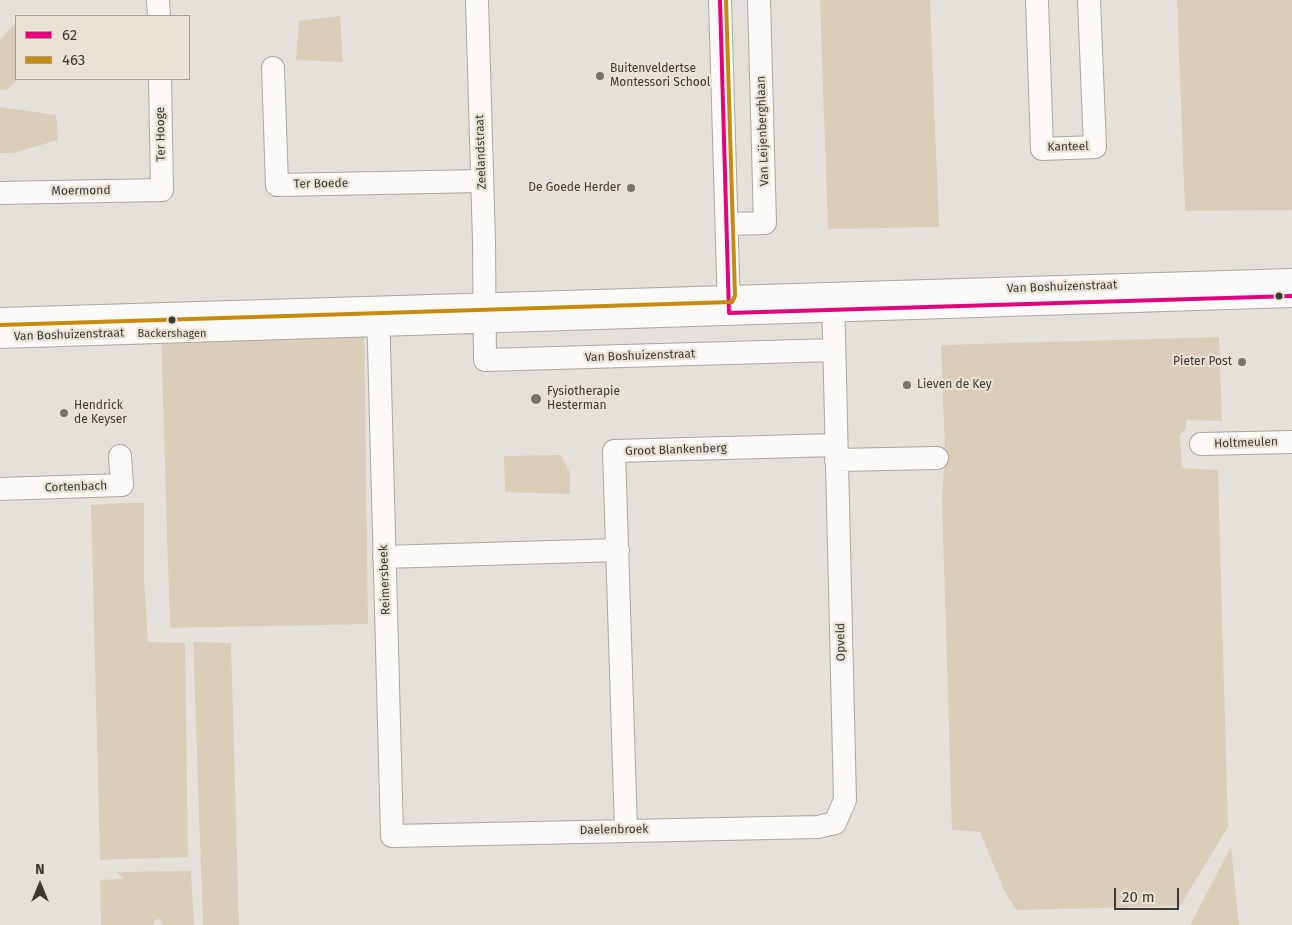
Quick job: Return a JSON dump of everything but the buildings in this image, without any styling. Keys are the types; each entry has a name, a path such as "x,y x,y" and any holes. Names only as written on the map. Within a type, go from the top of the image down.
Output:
{"street":[{"path":"158,0 159,15"},
{"name":"Zeelandstraat","path":"477,0 484,313"},
{"path":"720,0 729,305"},
{"name":"Van Leijenberghlaan","path":"727,224 766,223 759,0"},
{"name":"Kanteel","path":"1037,0 1042,148 1095,147 1089,0"},
{"name":"Ter Boede","path":"273,68 277,185 482,181"},
{"name":"Ter Hooge","path":"160,80 162,190"},
{"name":"Moermond","path":"0,193 162,190"},
{"name":"Van Boshuizenstraat","path":"833,302 1292,280"},
{"name":"Van Boshuizenstraat","path":"0,337 378,317 729,305 1292,296"},
{"name":"Opveld","path":"833,302 845,800 835,823"},
{"name":"Van Boshuizenstraat","path":"484,313 485,360 834,350"},
{"name":"Van Boshuizenstraat","path":"0,319 378,317"},
{"name":"Reimersbeek","path":"378,317 392,836"},
{"name":"Holtmeulen","path":"1201,444 1292,442"},
{"name":"Groot Blankenberg","path":"626,830 614,451 836,453"},
{"path":"836,453 937,458"},
{"name":"Cortenbach","path":"0,489 122,485 120,456"},
{"path":"384,557 618,550"},
{"name":"Daelenbroek","path":"392,836 818,827 835,823"}],"shaded area":[{"path":"820,0 930,0 939,227 828,229"},
{"path":"1177,0 1292,0 1292,210 1185,211"},
{"path":"340,16 343,62 296,60 299,21"},
{"path":"15,23 15,80 17,80 7,90 0,89 0,40"},
{"path":"0,107 56,115 58,140 13,153 0,153"},
{"path":"361,333 364,337 368,624 170,628 161,337"},
{"path":"1219,337 1222,421 1186,420 1186,428 1180,435 1182,468 1218,470 1228,827 1180,906 1016,910 1004,890 980,832 952,830 942,501 945,452 941,345"},
{"path":"561,455 570,473 570,494 505,492 504,456"},
{"path":"144,503 144,578 148,642 185,643 188,857 100,860 91,505"},
{"path":"193,642 231,643 239,925 203,925"},
{"path":"1231,847 1239,925 1190,925"},
{"path":"191,871 194,925 163,925 160,919 155,920 153,925 101,925 100,880 124,879 117,872"}],"transit line":[{"name":"62","path":"720,0 729,313 1292,296"},
{"name":"463","path":"0,325 732,302 735,296 726,0"}],"place":[{"name":"Buitenveldertse Montessori School","path":"600,76"},
{"name":"De Goede Herder","path":"631,188"},
{"name":"Backershagen","path":"172,320"},
{"name":"Pieter Post","path":"1242,362"},
{"name":"Lieven de Key","path":"907,385"},
{"name":"Fysiotherapie Hesterman","path":"536,399"},
{"name":"Hendrick de Keyser","path":"64,413"}]}
